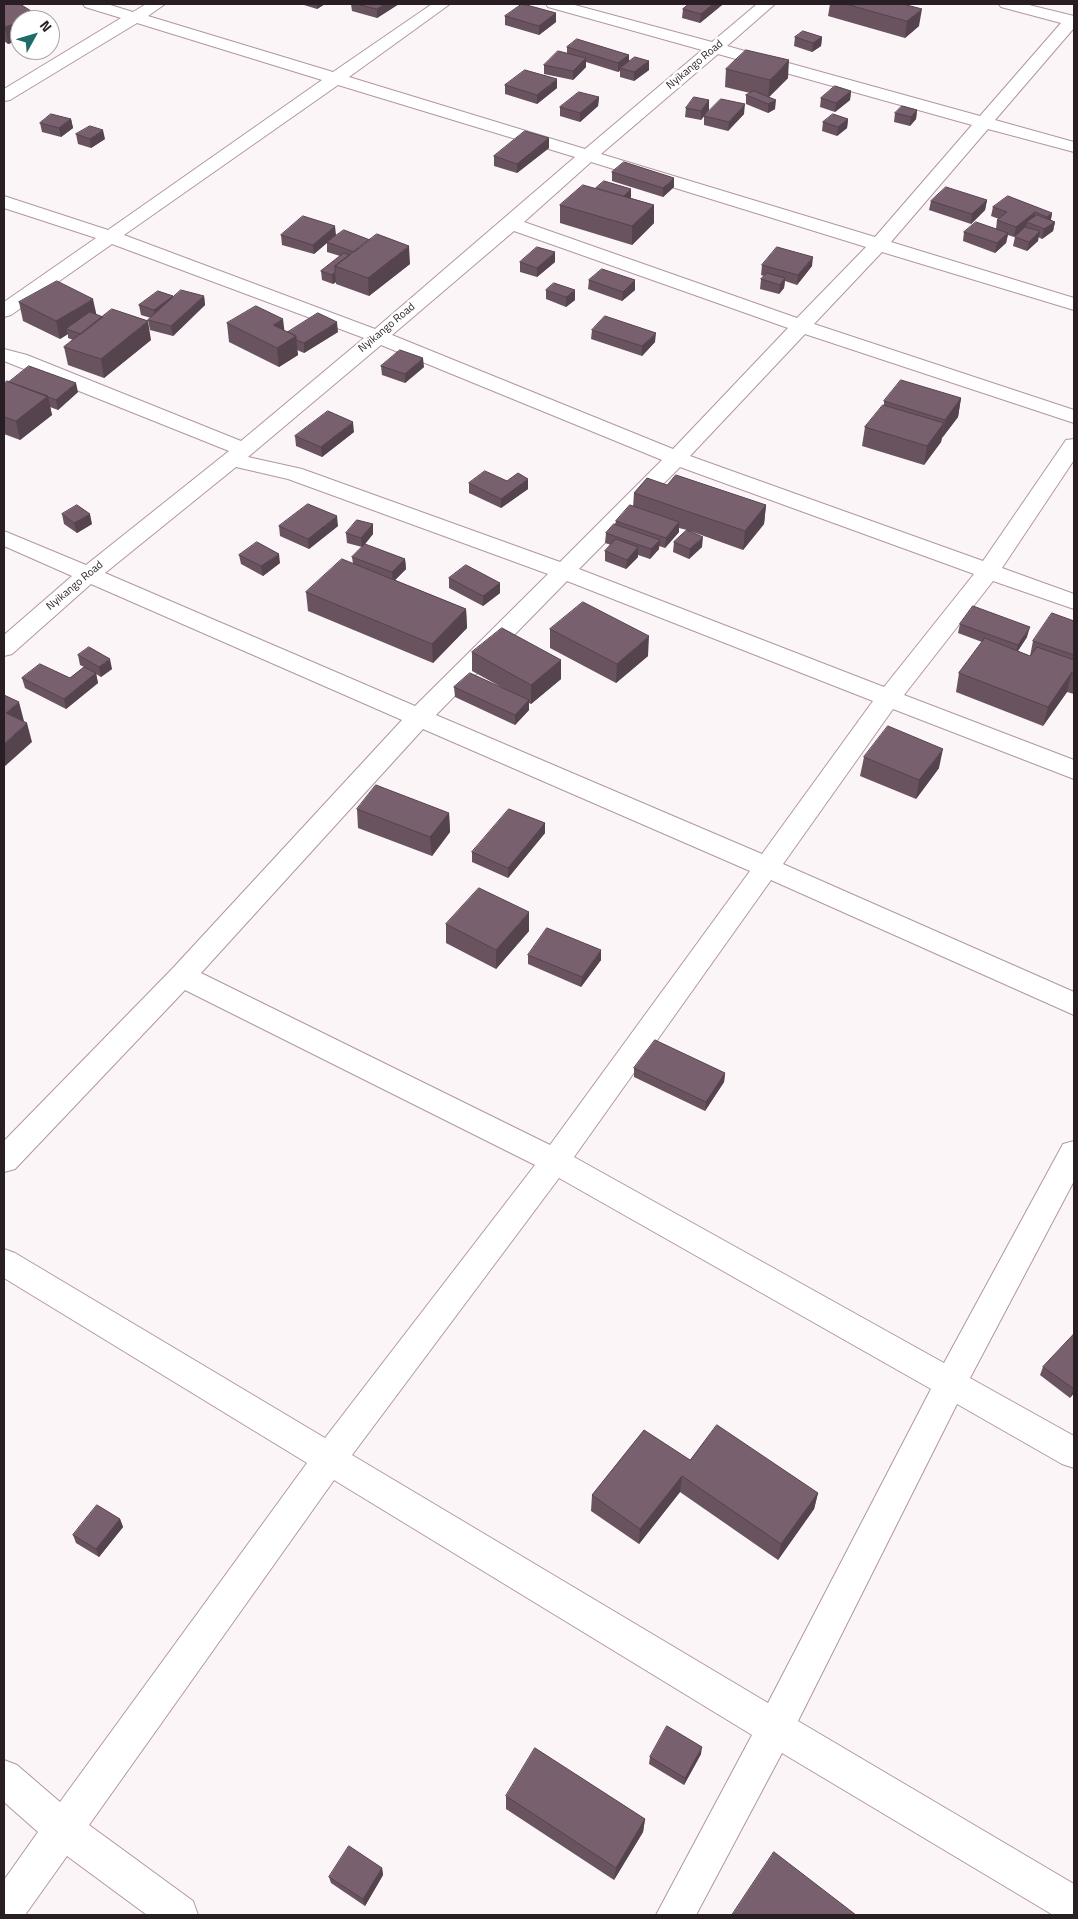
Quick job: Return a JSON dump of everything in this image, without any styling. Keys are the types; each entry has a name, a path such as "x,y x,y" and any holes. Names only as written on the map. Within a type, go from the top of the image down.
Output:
{"street":[{"path":"91,4 1074,304"},
{"path":"4,96 157,4"},
{"path":"4,311 108,236 442,4"},
{"path":"554,4 1074,147"},
{"name":"Nyikango Road","path":"4,648 90,573 237,455 511,224 587,156 767,4"},
{"path":"4,1160 182,976 420,716 676,458 878,245 1073,20 1007,4"},
{"path":"4,202 108,236 377,336 676,458 1074,602"},
{"path":"511,224 800,326 1074,417"},
{"path":"4,355 20,359 237,455 564,572 1074,770"},
{"path":"4,1912 330,1458 555,1161 889,697 988,571 1074,445"},
{"path":"4,538 90,573 766,866 1074,1004"},
{"path":"182,976 555,1161 1074,1453"},
{"path":"674,1915 774,1728 950,1384 1074,1153"},
{"path":"4,1262 774,1728 1074,1906"},
{"path":"4,1778 64,1830 179,1915"}],"building":[{"path":"4,4 20,4 30,10 10,10 10,25 4,26"},
{"path":"357,4 385,4 377,9"},
{"path":"522,4 556,13 539,26 505,16"},
{"path":"689,4 713,4 701,14 683,9"},
{"path":"846,4 903,4 922,9 907,21"},
{"path":"803,31 822,37 813,43 795,37"},
{"path":"577,39 629,55 618,63 567,47"},
{"path":"746,50 789,60 770,80 726,69"},
{"path":"558,51 586,58 573,71 544,65"},
{"path":"635,57 649,61 634,72 620,68"},
{"path":"525,70 557,79 537,95 505,85"},
{"path":"835,86 851,91 836,103 821,98"},
{"path":"754,91 776,100 768,104 746,95"},
{"path":"579,92 599,97 580,113 560,107"},
{"path":"694,97 709,100 701,111 686,108"},
{"path":"721,99 745,104 729,122 704,116"},
{"path":"902,106 917,110 911,117 895,113"},
{"path":"51,114 71,119 59,128 40,123"},
{"path":"833,114 848,119 838,127 823,122"},
{"path":"90,126 103,130 90,139 76,134"},
{"path":"525,131 549,138 517,164 494,156"},
{"path":"624,162 674,178 663,188 612,172"},
{"path":"604,181 631,189 624,196 596,188"},
{"path":"583,185 654,205 632,226 560,205"},
{"path":"946,187 987,200 972,214 931,201"},
{"path":"1008,196 1052,213 1047,217 1035,212 1016,227 997,220 1007,212 993,207"},
{"path":"1037,215 1055,222 1044,229 1027,222"},
{"path":"303,216 335,226 313,245 281,235"},
{"path":"976,222 1008,233 997,243 964,232"},
{"path":"1025,227 1040,231 1029,242 1015,237"},
{"path":"344,230 370,240 354,252 327,242"},
{"path":"377,234 409,246 368,278 335,266"},
{"path":"537,247 555,252 537,268 520,262"},
{"path":"777,247 813,257 798,275 762,265"},
{"path":"344,253 350,255 335,266 335,272 332,275 321,271"},
{"path":"602,269 635,280 623,292 589,280"},
{"path":"767,273 785,278 780,285 761,279"},
{"path":"57,281 93,299 56,321 19,302"},
{"path":"554,283 575,290 566,297 546,290"},
{"path":"181,290 204,296 171,326 148,320"},
{"path":"158,291 173,296 154,310 139,305"},
{"path":"256,306 283,319 273,325 296,336 277,348 227,323"},
{"path":"112,309 148,321 101,359 64,347"},
{"path":"90,312 103,317 81,334 66,329"},
{"path":"318,313 337,322 304,343 296,340 296,336 288,332"},
{"path":"605,316 656,333 642,346 592,330"},
{"path":"400,350 423,358 405,374 381,366"},
{"path":"29,366 76,383 56,400 9,382"},
{"path":"901,380 961,398 945,420 884,401"},
{"path":"7,381 48,396 16,421 4,417 4,384"},
{"path":"883,405 944,423 927,446 865,427"},
{"path":"328,411 353,422 321,447 295,436"},
{"path":"485,471 507,481 518,473 528,479 501,499 469,483"},
{"path":"676,475 766,505 745,531 634,493 647,478 667,485"},
{"path":"308,504 337,516 308,539 279,526"},
{"path":"77,505 90,514 74,523 62,514"},
{"path":"630,505 679,522 666,538 616,521"},
{"path":"357,520 373,524 361,538 346,533"},
{"path":"614,524 660,540 651,549 606,533"},
{"path":"687,530 703,537 690,549 674,542"},
{"path":"616,539 638,547 627,560 605,551"},
{"path":"257,542 279,554 261,566 239,555"},
{"path":"365,544 405,559 392,572 352,557"},
{"path":"342,559 466,609 432,644 306,592"},
{"path":"466,565 500,583 483,596 449,578"},
{"path":"583,602 649,636 617,664 550,629"},
{"path":"973,606 1030,627 1018,645 960,624"},
{"path":"1052,613 1074,621 1074,655 1033,641"},
{"path":"502,628 561,660 531,685 472,652"},
{"path":"985,638 1030,656 1037,647 1074,660 1074,673 1072,672 1048,707 959,673"},
{"path":"89,647 110,659 99,667 78,655"},
{"path":"40,664 70,678 84,667 96,673 64,699 22,678"},
{"path":"470,673 529,700 515,715 454,687"},
{"path":"4,695 19,702 6,713 27,723 4,744"},
{"path":"888,726 943,749 919,780 864,757"},
{"path":"376,785 449,813 430,837 357,809"},
{"path":"509,809 545,823 508,868 472,852"},
{"path":"479,888 529,912 496,950 446,924"},
{"path":"547,928 601,950 582,977 528,955"},
{"path":"655,1040 725,1073 706,1102 634,1068"},
{"path":"1074,1334 1074,1389 1043,1367"},
{"path":"717,1425 818,1493 781,1544 682,1476 640,1529 592,1495 644,1430 690,1460"},
{"path":"97,1505 120,1519 96,1549 73,1535"},
{"path":"667,1726 702,1747 685,1778 650,1757"},
{"path":"535,1748 645,1819 616,1868 506,1796"},
{"path":"349,1846 382,1868 363,1899 329,1877"},
{"path":"774,1852 856,1915 732,1915"}]}
